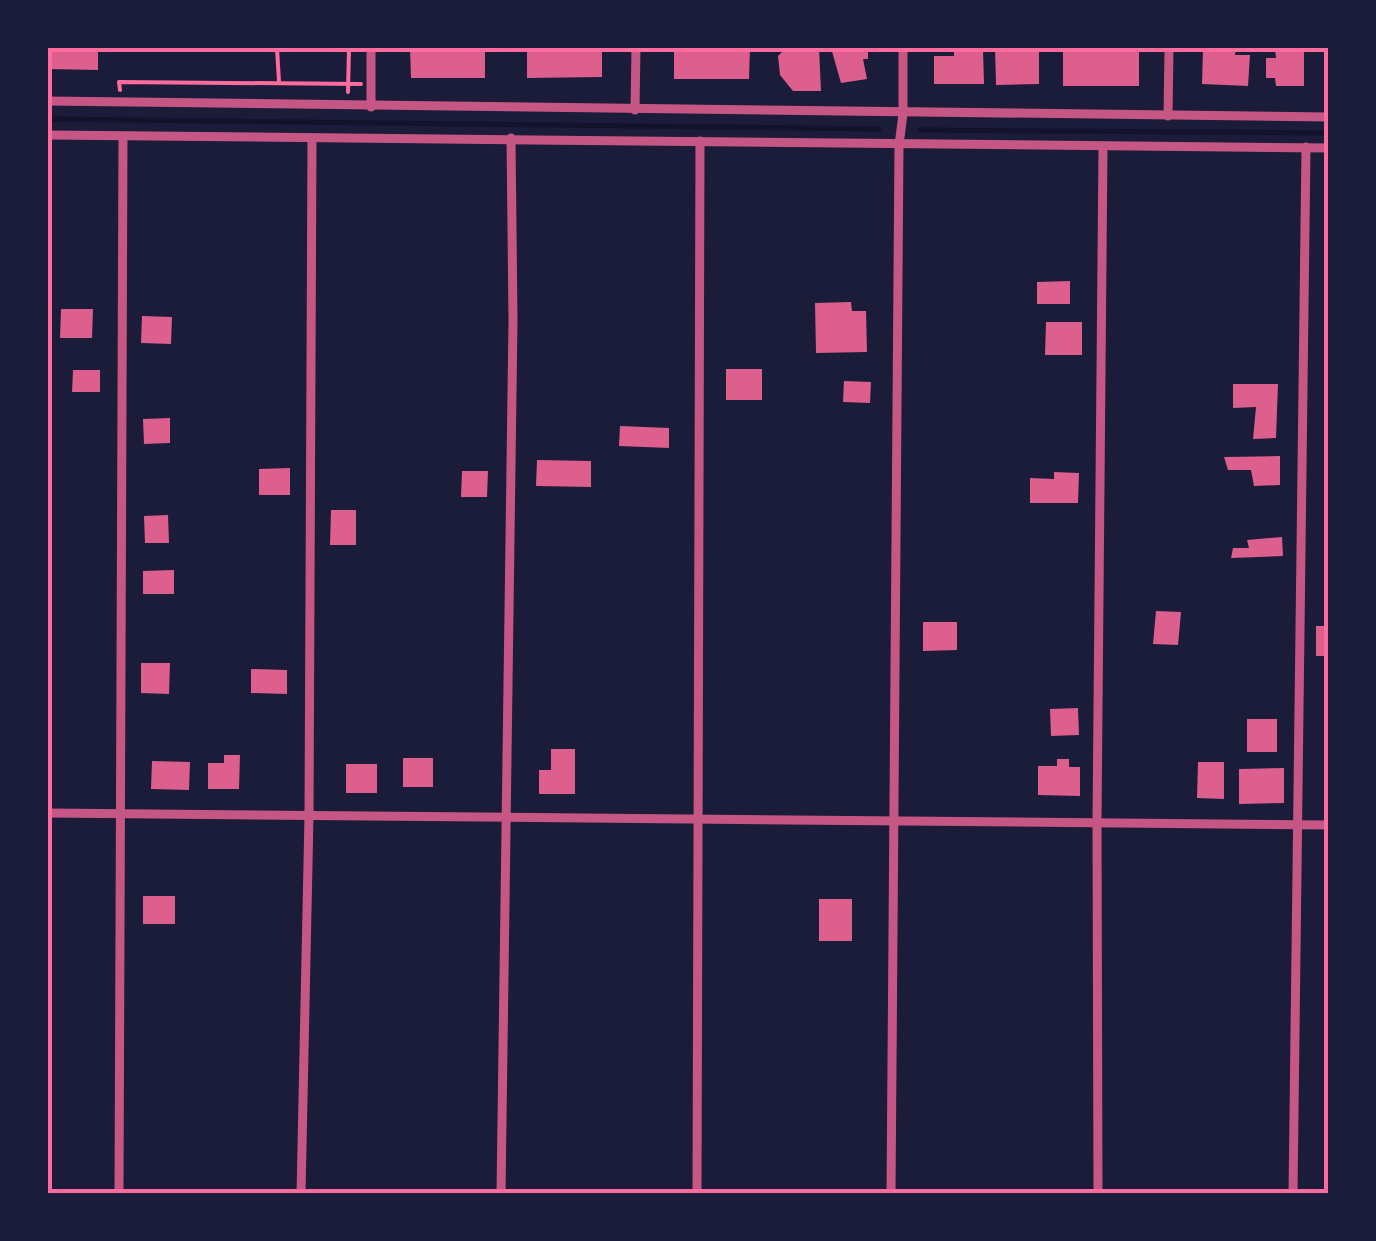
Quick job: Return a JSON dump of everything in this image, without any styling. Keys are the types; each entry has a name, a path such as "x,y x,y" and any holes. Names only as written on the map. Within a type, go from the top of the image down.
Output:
{"street":[{"path":"371,107 372,48"},
{"path":"635,110 636,48"},
{"path":"890,1194 899,145 904,48"},
{"path":"1168,48 1168,116"},
{"path":"48,101 1328,117"},
{"path":"48,135 1328,148"},
{"path":"119,1194 124,136"},
{"path":"502,1194 511,138"},
{"path":"301,1194 309,816 312,139"},
{"path":"697,1194 700,142"},
{"path":"1098,1194 1103,146"},
{"path":"1294,1194 1306,148"},
{"path":"48,813 1328,825"}],"path":[{"path":"277,48 280,83"},
{"path":"348,48 348,106"},
{"path":"120,102 120,82 371,84"}],"building":[{"path":"48,48 98,48 98,70 48,69"},
{"path":"410,48 485,48 485,78 411,78"},
{"path":"527,48 602,48 602,77 527,78"},
{"path":"674,48 750,48 749,79 674,79"},
{"path":"786,48 819,48 821,91 793,91 780,75 778,56"},
{"path":"831,48 868,48 868,59 863,59 867,79 841,83"},
{"path":"954,48 983,48 984,84 934,84 934,56 954,56"},
{"path":"995,48 1039,48 1039,84 996,85"},
{"path":"1063,48 1139,48 1139,86 1063,86"},
{"path":"1203,48 1236,48 1235,55 1250,55 1248,86 1202,84"},
{"path":"1275,48 1304,48 1304,86 1276,86 1275,78 1266,78 1266,58 1276,58"},
{"path":"1070,281 1070,304 1037,304 1037,282"},
{"path":"851,302 852,311 866,311 867,352 816,353 815,303"},
{"path":"61,309 93,309 92,338 60,338"},
{"path":"142,316 172,317 171,344 141,343"},
{"path":"1046,322 1082,322 1082,355 1045,355"},
{"path":"726,369 762,369 762,400 726,400"},
{"path":"73,370 100,370 100,392 72,392"},
{"path":"844,381 871,382 870,403 843,402"},
{"path":"1233,384 1278,384 1276,438 1253,439 1256,407 1233,408"},
{"path":"170,418 170,443 144,444 143,419"},
{"path":"620,426 669,428 669,448 619,446"},
{"path":"1280,456 1280,485 1254,486 1251,470 1228,470 1224,457"},
{"path":"537,460 591,461 591,487 536,486"},
{"path":"290,468 290,495 259,495 259,469"},
{"path":"462,471 488,471 487,497 461,497"},
{"path":"1054,472 1079,473 1078,503 1030,503 1030,478 1054,479"},
{"path":"331,510 356,510 356,545 330,545"},
{"path":"168,515 169,543 145,543 144,516"},
{"path":"1282,537 1283,556 1231,558 1233,548 1249,548 1247,540"},
{"path":"174,570 174,594 143,594 143,571"},
{"path":"1156,611 1181,612 1178,645 1153,644"},
{"path":"923,622 957,622 957,650 923,651"},
{"path":"1316,626 1328,626 1328,656 1316,656"},
{"path":"141,663 170,663 169,694 141,693"},
{"path":"251,669 287,670 287,694 251,693"},
{"path":"1078,708 1079,735 1051,736 1050,709"},
{"path":"1247,719 1277,719 1277,752 1247,752"},
{"path":"551,749 575,749 575,794 539,794 539,770 551,770"},
{"path":"224,755 240,755 239,789 208,789 208,763 224,763"},
{"path":"403,758 433,758 433,787 403,787"},
{"path":"1057,759 1069,759 1069,767 1080,767 1080,796 1038,795 1038,766 1057,766"},
{"path":"152,761 190,762 189,790 151,789"},
{"path":"1198,762 1224,762 1224,799 1197,798"},
{"path":"346,764 377,764 377,793 346,793"},
{"path":"1284,768 1284,803 1239,804 1239,769"},
{"path":"143,896 175,896 175,924 143,924"},
{"path":"819,899 852,899 852,941 819,941"}],"waterway":[{"path":"48,119 879,129"},
{"path":"920,130 1328,133"}]}
